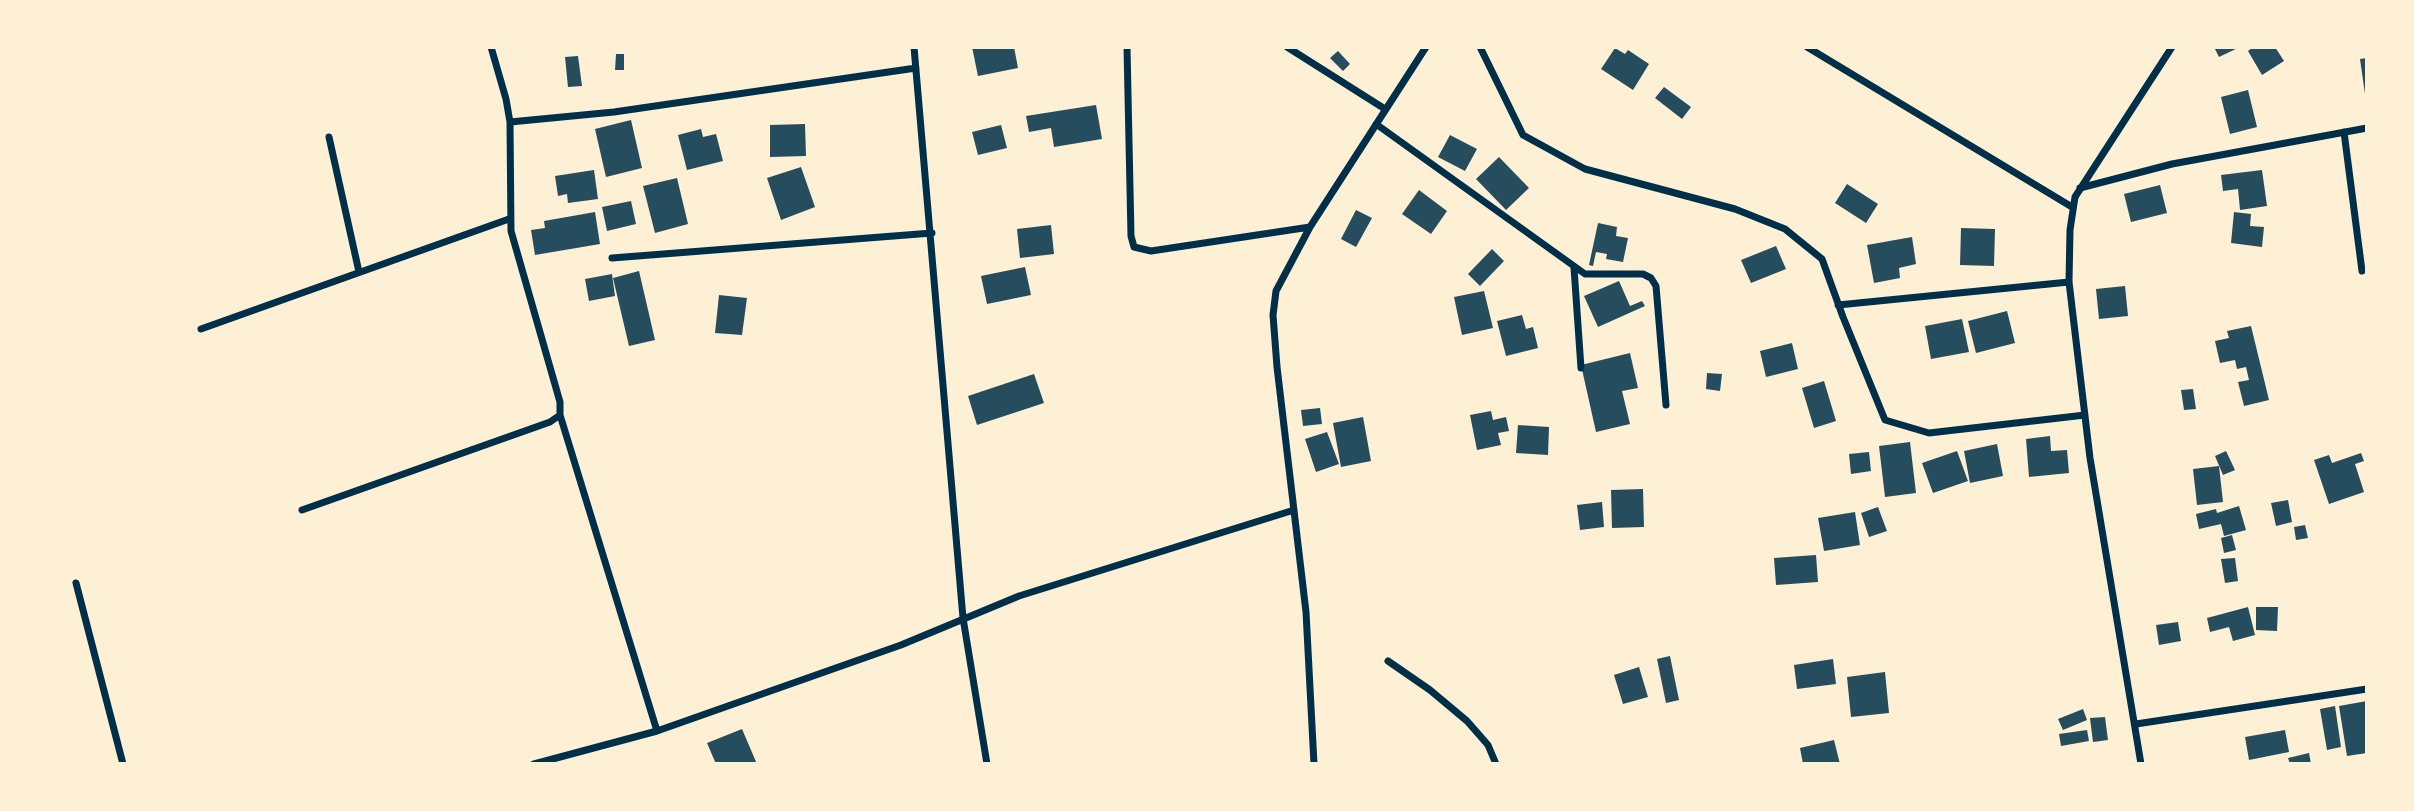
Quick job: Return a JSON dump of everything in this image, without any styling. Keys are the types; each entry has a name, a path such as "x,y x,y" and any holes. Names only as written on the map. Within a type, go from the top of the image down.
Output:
{"street":[{"path":"491,47 510,122 511,231 560,402 560,415 657,731"},
{"path":"914,47 963,618 988,764"},
{"path":"1127,47 1131,236 1134,247 1151,251 1310,227"},
{"path":"1287,47 1385,109"},
{"path":"1314,764 1306,612 1277,367 1273,315 1276,291 1310,227 1426,47"},
{"path":"1480,47 1523,135 1585,169 1735,209 1785,229 1822,259 1885,420 1929,433 2085,415"},
{"path":"1807,47 2072,207"},
{"path":"2141,764 2090,458 2069,282 2072,207 2080,188 2172,47"},
{"path":"510,122 614,112 916,68"},
{"path":"1376,124 1574,268 1597,276 1643,274 1651,278 1656,286 1666,405"},
{"path":"2080,188 2172,164 2367,128"},
{"path":"2344,132 2362,271"},
{"path":"329,137 359,272"},
{"path":"201,329 509,219"},
{"path":"612,258 932,233"},
{"path":"1574,268 1581,368"},
{"path":"1838,305 2069,282"},
{"path":"302,510 550,422 560,415"},
{"path":"534,764 657,731 901,645 1019,596 1294,510"},
{"path":"76,583 122,764"},
{"path":"1388,661 1430,690 1467,721 1488,746 1496,764"},
{"path":"2136,724 2367,689"}],"building":[{"path":"972,47 1014,47 1018,68 978,76"},
{"path":"2214,47 2240,47 2219,57"},
{"path":"2253,47 2275,47 2284,61 2262,75 2248,51"},
{"path":"1615,48 1625,54 1628,50 1649,64 1633,90 1601,69"},
{"path":"1338,51 1350,64 1343,71 1330,58"},
{"path":"616,54 624,54 624,70 615,70"},
{"path":"578,56 582,86 568,87 565,57"},
{"path":"2367,58 2367,94 2365,94 2360,59"},
{"path":"1664,87 1691,107 1682,119 1655,98"},
{"path":"2248,90 2257,127 2230,134 2221,97"},
{"path":"1096,105 1102,139 1054,147 1051,128 1029,132 1026,116"},
{"path":"631,120 642,168 606,177 595,129"},
{"path":"805,124 806,156 770,157 770,125"},
{"path":"1001,125 1007,148 978,155 972,132"},
{"path":"701,129 703,137 716,134 723,161 687,170 678,135"},
{"path":"1450,135 1477,149 1465,171 1438,157"},
{"path":"1499,157 1529,188 1506,210 1476,179"},
{"path":"801,167 815,207 781,220 767,178"},
{"path":"594,170 598,199 568,203 567,194 558,196 555,176"},
{"path":"2262,170 2267,206 2240,210 2238,189 2223,191 2221,175"},
{"path":"677,178 688,224 655,233 643,186"},
{"path":"1847,184 1878,204 1866,223 1835,203"},
{"path":"2160,185 2167,213 2131,222 2124,194"},
{"path":"1419,190 1447,211 1431,234 1402,214"},
{"path":"631,201 636,224 607,231 602,207"},
{"path":"1356,210 1372,218 1356,247 1341,239"},
{"path":"595,212 600,244 535,255 531,230 545,228 544,221"},
{"path":"2234,212 2251,214 2250,226 2264,227 2262,247 2231,243"},
{"path":"1598,223 1617,227 1616,236 1628,238 1623,262 1606,259 1607,254 1596,252 1593,266 1589,265"},
{"path":"1051,225 1054,254 1020,258 1017,229"},
{"path":"1961,228 1995,229 1994,266 1960,265"},
{"path":"1912,237 1916,264 1899,268 1900,278 1874,283 1867,245"},
{"path":"1776,246 1786,269 1751,283 1741,260"},
{"path":"1492,249 1504,261 1480,286 1468,274"},
{"path":"1025,267 1031,295 987,304 981,276"},
{"path":"639,271 655,340 629,346 613,278"},
{"path":"612,274 615,296 589,301 585,279"},
{"path":"1619,281 1630,306 1642,301 1645,306 1598,327 1584,296"},
{"path":"2125,286 2128,316 2099,319 2096,289"},
{"path":"1484,291 1493,328 1462,335 1454,297"},
{"path":"719,295 747,298 742,335 715,333"},
{"path":"2007,311 2015,343 1976,353 1968,321"},
{"path":"1522,315 1526,329 1533,327 1538,348 1506,356 1497,321"},
{"path":"1962,319 1969,352 1931,359 1925,326"},
{"path":"2251,326 2269,400 2244,406 2238,382 2249,380 2246,367 2237,369 2235,360 2220,363 2215,341 2229,338 2227,331"},
{"path":"1792,343 1798,369 1766,377 1760,351"},
{"path":"1630,353 1638,388 1622,391 1630,424 1596,432 1581,365"},
{"path":"1707,373 1722,374 1720,391 1706,389"},
{"path":"1034,374 1044,403 977,425 968,396"},
{"path":"1824,381 1836,421 1814,428 1802,388"},
{"path":"2193,389 2196,409 2184,410 2181,390"},
{"path":"1320,408 1322,424 1303,426 1301,410"},
{"path":"1491,411 1493,420 1506,417 1509,431 1498,433 1501,445 1477,450 1470,415"},
{"path":"1363,417 1371,461 1341,467 1333,423"},
{"path":"1518,425 1549,427 1548,455 1516,453"},
{"path":"1327,432 1339,464 1316,472 1305,439"},
{"path":"2050,436 2051,451 2067,450 2069,473 2029,477 2026,439"},
{"path":"1910,442 1916,493 1885,497 1879,446"},
{"path":"1997,444 2003,476 1970,483 1964,451"},
{"path":"1957,451 1968,481 1933,493 1922,463"},
{"path":"2226,451 2235,470 2223,475 2215,456"},
{"path":"1869,452 1871,471 1851,474 1849,454"},
{"path":"2361,453 2364,461 2355,464 2364,492 2329,504 2314,460 2329,455 2332,463"},
{"path":"2219,466 2223,502 2197,505 2193,469"},
{"path":"1643,489 1644,527 1612,528 1611,490"},
{"path":"2288,500 2292,522 2276,526 2271,503"},
{"path":"1602,502 1604,527 1580,530 1577,505"},
{"path":"2239,506 2246,530 2224,536 2221,524 2199,529 2196,514 2216,509 2217,513"},
{"path":"1878,507 1887,531 1869,537 1861,513"},
{"path":"1855,512 1860,545 1824,551 1818,518"},
{"path":"2305,525 2308,538 2296,540 2294,527"},
{"path":"2232,535 2236,550 2224,553 2221,538"},
{"path":"1816,555 1818,582 1776,585 1774,558"},
{"path":"2235,558 2238,581 2225,583 2221,559"},
{"path":"2248,607 2255,635 2233,641 2229,627 2210,632 2207,618"},
{"path":"2256,607 2278,607 2277,631 2256,630"},
{"path":"2178,622 2181,641 2159,645 2156,625"},
{"path":"1670,656 1679,700 1666,703 1657,659"},
{"path":"1833,659 1836,684 1797,689 1794,665"},
{"path":"1639,667 1648,697 1623,704 1614,675"},
{"path":"1885,672 1889,713 1851,717 1847,677"},
{"path":"2367,701 2367,753 2347,756 2339,706"},
{"path":"2335,706 2341,747 2327,750 2320,709"},
{"path":"2083,709 2087,720 2063,730 2058,719"},
{"path":"2105,717 2108,740 2093,742 2090,718"},
{"path":"742,729 757,764 716,764 707,743"},
{"path":"2087,730 2089,741 2061,746 2059,734"},
{"path":"2285,730 2289,752 2249,760 2245,737"},
{"path":"1834,740 1840,764 1803,764 1800,748"},
{"path":"2309,753 2311,764 2290,764 2288,758"}]}
